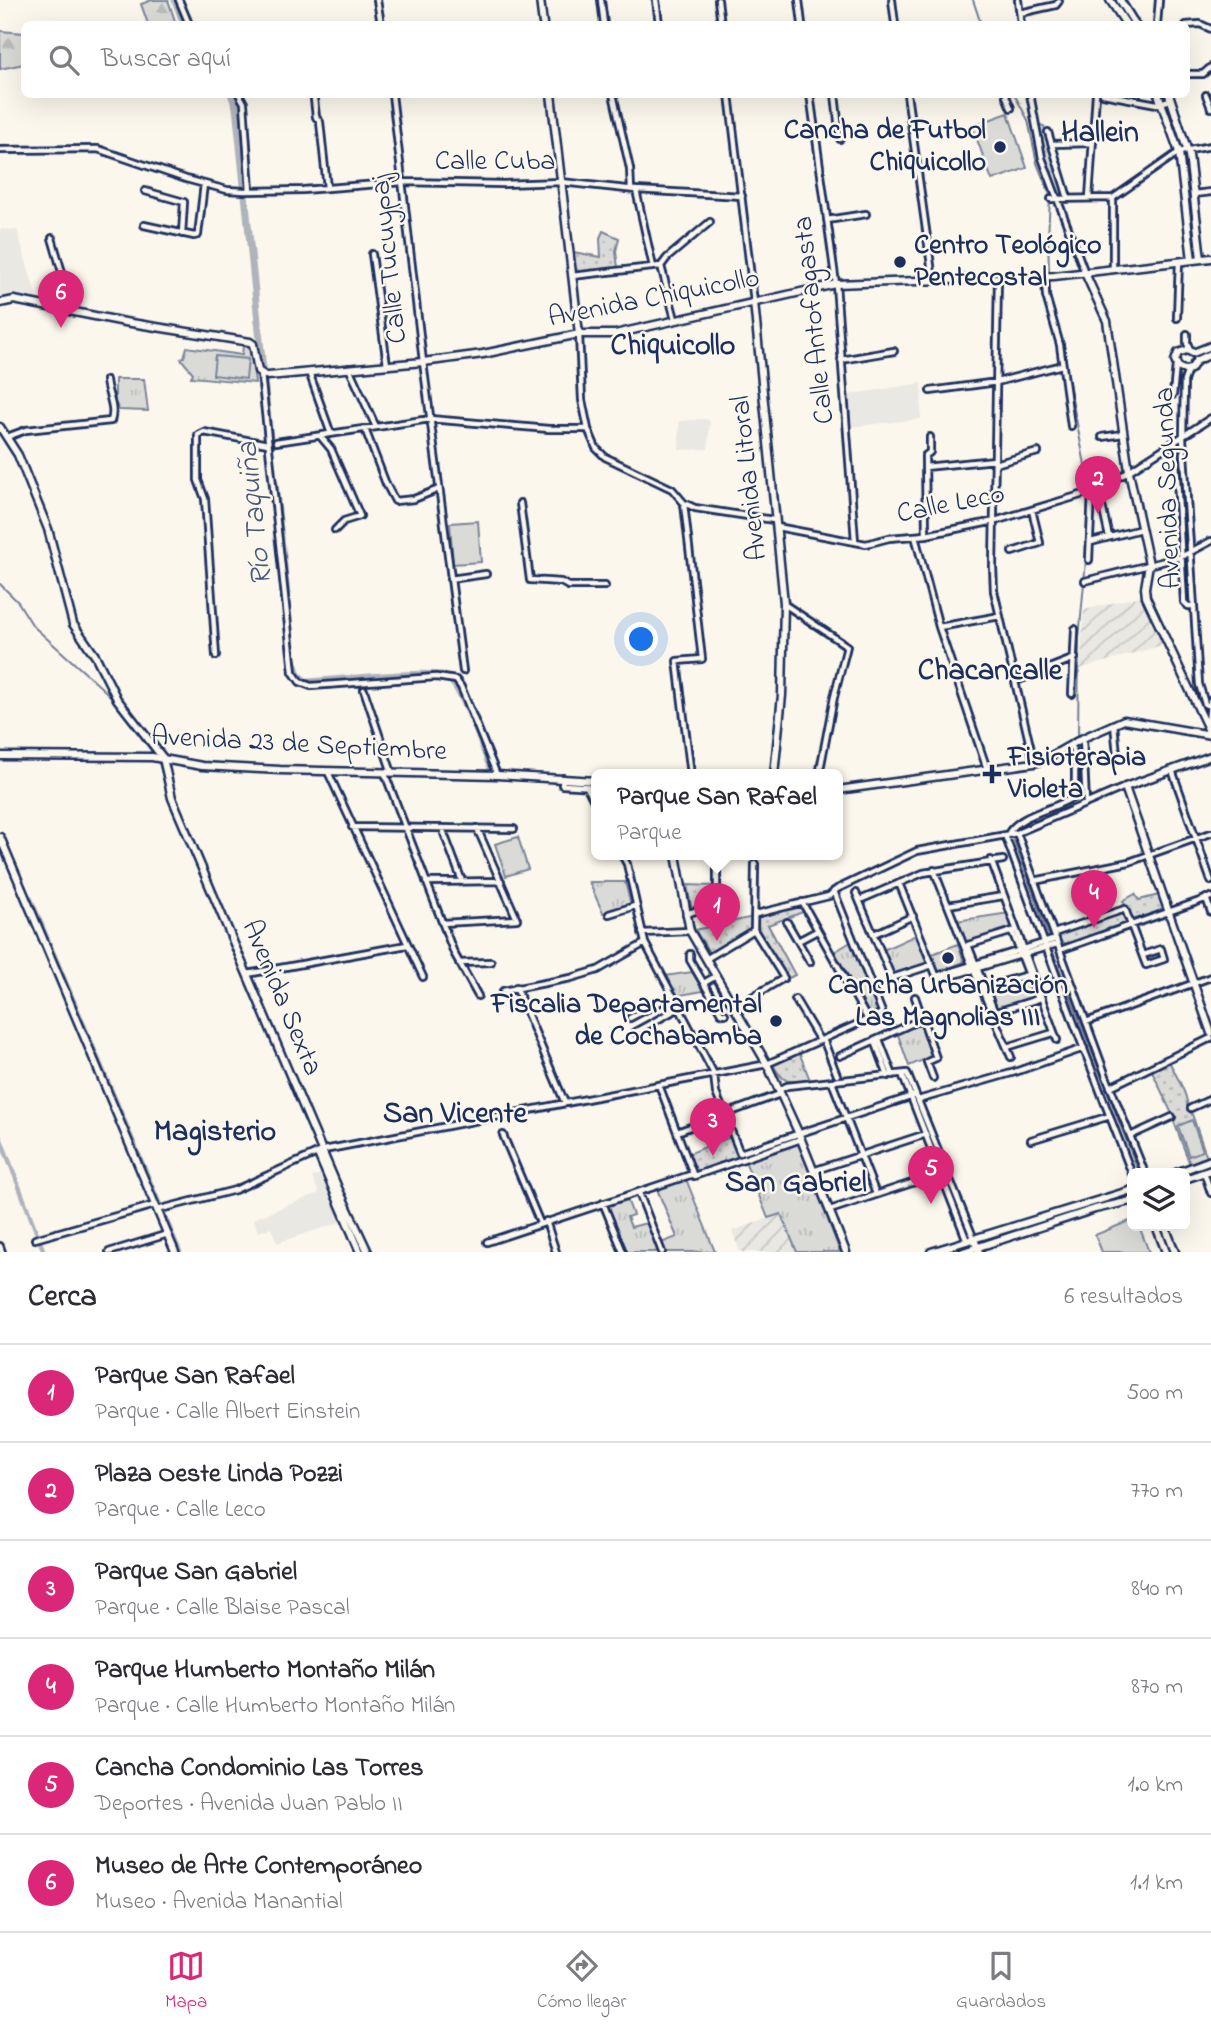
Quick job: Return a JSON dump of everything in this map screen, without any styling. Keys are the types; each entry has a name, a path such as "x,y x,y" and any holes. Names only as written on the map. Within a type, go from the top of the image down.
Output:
{"main road":[{"path":"540,0 543,21"},
{"path":"1110,0 1124,21"},
{"path":"1120,0 1133,21"},
{"path":"551,98 579,334"},
{"path":"1159,98 1179,152 1192,260"},
{"path":"1170,98 1188,150 1201,259"},
{"name":"Avenida Chiquicollo","path":"265,375 423,362 579,334 615,334 836,284 1049,276 1211,258"},
{"path":"1086,272 1107,321 1129,472 1149,564 1146,597 1209,736"},
{"path":"0,303 14,300 76,314 250,342 253,344 258,371 265,375"},
{"name":"Avenida Litoral","path":"754,302 783,603 782,695 776,769"},
{"path":"1211,346 1191,352 1183,350 1175,359 1176,365 1188,370 1196,361 1211,354"},
{"path":"1191,352 1196,361"},
{"path":"0,427 18,455 48,529 74,624 96,657 117,699 158,758"},
{"path":"1209,736 1211,704"},
{"path":"843,789 1034,763 1124,720 1209,736"},
{"name":"Avenida 23 de Septiembre","path":"0,756 158,758 202,765 328,772 497,775 563,782 591,781"},
{"path":"1211,756 1125,787 1211,1032"},
{"name":"Avenida Sexta","path":"158,758 172,798 350,1221 360,1252"},
{"path":"0,838 175,1252"},
{"path":"677,860 690,931 767,1064 846,1252"},
{"path":"1189,1168 1211,1160"},
{"path":"1190,1177 1207,1171"},
{"path":"931,1252 1127,1192"},
{"path":"962,1252 1127,1202"},
{"name":"Avenida Sexta","path":"350,1221 368,1252"},
{"path":"1158,1231 1166,1252"},
{"path":"1167,1231 1175,1252"},
{"path":"971,1240 975,1250"}],"street":[{"path":"179,0 188,21"},
{"path":"377,0 380,21"},
{"path":"601,0 604,21"},
{"path":"656,0 659,21"},
{"path":"718,0 722,21"},
{"path":"799,0 802,21"},
{"path":"892,0 895,21"},
{"path":"1018,0 1021,21"},
{"path":"1157,21 1159,0"},
{"path":"1020,13 1056,5 1059,1"},
{"path":"1190,25 1200,24 1211,29"},
{"path":"1190,74 1203,74 1211,67"},
{"path":"1206,96 1211,108"},
{"path":"241,98 244,103 247,191"},
{"name":"Calle Tucuypaj","path":"392,98 463,671"},
{"path":"614,98 653,267"},
{"name":"Avenida Litoral","path":"730,98 754,302"},
{"name":"Calle Antofagasta","path":"811,98 836,284 855,541"},
{"path":"835,98 840,138"},
{"path":"908,98 933,280"},
{"path":"1007,98 1011,108"},
{"path":"1031,98 1042,159 1055,199 1086,272"},
{"path":"1089,198 1096,98"},
{"path":"1123,98 1161,104 1169,98"},
{"path":"314,99 316,117 320,122 327,188"},
{"path":"1048,132 1068,198"},
{"path":"1052,144 1093,142"},
{"path":"1055,199 1113,198 1179,152 1211,146"},
{"name":"Calle Cuba","path":"0,150 98,149 204,184 247,191 403,182 561,182 742,196"},
{"path":"144,225 198,235 204,184"},
{"path":"145,191 184,202 182,234"},
{"path":"1194,194 1211,192"},
{"path":"1113,198 1113,269"},
{"path":"827,220 866,214"},
{"path":"572,276 661,266 710,222"},
{"path":"52,238 76,314"},
{"path":"372,254 387,365"},
{"path":"1177,318 1179,261"},
{"path":"661,266 675,319"},
{"path":"1049,276 1046,296 1060,345 1072,426"},
{"path":"998,278 994,591 1034,763"},
{"path":"276,443 430,419 549,429 588,429 582,400 579,334"},
{"name":"Avenida Segunda","path":"1188,334 1187,343 1191,352"},
{"path":"841,360 894,351"},
{"path":"930,391 997,382 1063,365"},
{"name":"Avenida Segunda","path":"1173,395 1176,365"},
{"path":"349,367 376,427"},
{"name":"Avenida Segunda","path":"1188,370 1184,382 1183,438 1199,684 1205,704 1211,704"},
{"path":"309,371 331,434"},
{"path":"265,375 269,444 293,672 298,680 311,686 436,677 456,680 497,775"},
{"path":"7,437 26,430 111,421 113,408 107,395 106,380"},
{"name":"Calle Leco","path":"588,429 596,448 605,457 672,489 684,503 695,508 866,544 889,538 926,536 995,522 1095,489 1129,472 1211,418"},
{"path":"365,429 395,501 414,499 439,489"},
{"path":"216,656 205,499 198,480 198,435 204,432 269,444"},
{"path":"1102,437 1123,434"},
{"path":"321,437 331,449 360,516 344,521 335,530"},
{"path":"926,536 925,456 930,452 930,437"},
{"name":"Avenida Segunda","path":"1175,443 1184,602 1188,606 1194,606"},
{"path":"925,467 995,462 1038,452"},
{"path":"1095,489 1109,537"},
{"path":"1089,560 1095,489"},
{"path":"520,503 530,580 561,582 568,586 606,586"},
{"path":"684,503 702,659 677,661 690,769"},
{"path":"1012,552 1040,542 1032,510"},
{"path":"1091,542 1141,529"},
{"path":"915,536 939,626 987,770"},
{"path":"1086,580 1181,557 1211,541"},
{"path":"450,579 486,574"},
{"path":"783,603 847,646 820,769"},
{"path":"939,626 1000,616"},
{"path":"1072,694 1075,629"},
{"path":"1016,681 1075,658"},
{"path":"364,690 405,827 459,963 478,996"},
{"path":"1114,724 1117,754"},
{"path":"1077,741 1086,803"},
{"path":"1077,741 1075,796 1026,818 1011,828 1011,834 1046,945 1130,1168"},
{"path":"1172,771 1211,881"},
{"path":"328,772 423,977"},
{"path":"563,782 591,786"},
{"path":"587,786 591,794"},
{"path":"756,914 829,896 834,891 916,851 1011,834 1125,787"},
{"path":"352,827 514,829"},
{"path":"442,828 462,881"},
{"path":"442,923 517,919 477,828"},
{"path":"1034,881 1129,862 1211,833"},
{"path":"1011,834 1034,881 1143,1168"},
{"path":"624,860 645,943 713,1074 716,1093 740,1153 799,1136"},
{"path":"686,914 717,904 717,860"},
{"path":"991,860 1014,931 1057,1040"},
{"path":"860,900 923,873 1003,860"},
{"path":"735,1007 784,978 754,930 755,864"},
{"path":"934,870 1011,1057"},
{"path":"426,882 501,881"},
{"path":"899,883 937,978 1046,945 1125,909 1146,965 1164,959 1161,949 1143,955"},
{"path":"35,1239 235,1190 321,1152 767,1064 882,1012 834,891"},
{"path":"856,893 893,981 932,965"},
{"path":"948,905 1003,896"},
{"path":"1060,950 1209,898 1211,912"},
{"path":"806,911 810,900"},
{"path":"802,902 868,1020"},
{"path":"609,914 635,906"},
{"path":"874,934 913,916"},
{"path":"787,922 810,962"},
{"path":"706,958 754,930"},
{"path":"642,933 690,931"},
{"path":"799,941 817,931"},
{"path":"966,946 1014,931"},
{"path":"503,991 598,970 645,943"},
{"path":"247,974 407,945"},
{"path":"690,954 690,960 721,1013 725,1014"},
{"path":"459,963 491,962"},
{"path":"983,988 1031,974"},
{"path":"704,984 716,976"},
{"path":"1086,1022 1211,977"},
{"path":"516,987 565,1103"},
{"path":"630,1018 673,995"},
{"path":"915,997 936,1058 927,1062 933,1078"},
{"path":"994,1013 1039,998"},
{"path":"795,999 822,1040 837,1075"},
{"path":"635,1032 679,1008"},
{"path":"840,1056 922,1019"},
{"path":"1007,1047 1053,1032"},
{"path":"1110,1087 1211,1038"},
{"path":"877,1040 890,1075"},
{"path":"487,1242 693,1175 847,1116 1015,1072 1084,1048"},
{"path":"677,1132 780,1092 787,1086 905,1074 971,1240"},
{"path":"832,1082 876,1194"},
{"path":"659,1086 693,1175"},
{"path":"915,1097 926,1134 944,1172"},
{"path":"1191,1108 1211,1099"},
{"path":"1031,1140 1110,1116"},
{"path":"1130,1136 1172,1117"},
{"path":"813,1171 926,1134"},
{"path":"503,1135 556,1252"},
{"path":"1207,1171 1211,1193"},
{"path":"830,1210 944,1172"},
{"path":"639,1193 662,1252"},
{"path":"603,1203 623,1252"},
{"path":"109,1252 168,1234"},
{"path":"0,1247 2,1252"}],"shaded area":[{"path":"0,229 17,230 38,302 13,295 0,299"},
{"path":"922,383 921,419 849,427 847,395"},
{"path":"679,421 710,421 708,449 679,450"},
{"path":"1141,596 1154,627 1157,627 1166,644 1080,669 1084,610"},
{"path":"323,1173 344,1221 277,1243 271,1228 258,1232 253,1219 319,1193 312,1177"},
{"path":"781,1214 797,1252 740,1252 732,1231"}],"green space":[{"path":"152,0 168,0 175,21 147,21 141,4"},
{"path":"0,31 21,33 21,65 0,69"},
{"name":"Cancha de Futbol Chiquicollo","path":"1008,113 1027,168 992,180 972,126"},
{"path":"1036,124 1044,126 1065,197 1059,197 1044,160"},
{"path":"603,231 619,238 616,251 618,268 576,273 573,252 601,257 600,238"},
{"path":"243,345 251,349 255,383 191,377 193,373 181,359 187,347 242,355"},
{"path":"215,356 248,359 246,379 213,375"},
{"path":"115,379 144,379 148,411 119,410 115,402"},
{"path":"478,521 481,562 453,564 450,523"},
{"path":"518,837 528,869 506,876 495,844"},
{"path":"589,882 625,882 631,905 603,913"},
{"path":"687,885 715,886 715,899 708,906 692,911"},
{"path":"1135,894 1139,900 1159,895 1164,909 1133,921 1123,901"},
{"path":"800,905 803,912 768,925 795,975 787,979 758,929 758,915"},
{"path":"1124,911 1129,923 1066,946 1061,945 1059,933"},
{"path":"1009,913 1014,927 1012,929 967,943 964,942 956,921"},
{"path":"753,917 751,929 712,952 709,952 695,930"},
{"path":"918,934 928,964 893,975 883,950"},
{"path":"851,942 879,1011 870,1015 834,952"},
{"name":"Cancha Urbanización Las Magnolias III","path":"958,944 964,962 939,972 932,954"},
{"path":"692,972 703,991 675,996 665,976"},
{"path":"1026,977 1034,998 997,1009 989,989"},
{"path":"922,1023 933,1056 909,1066 897,1032"},
{"path":"799,1052 810,1080 788,1081 773,1065"},
{"path":"1167,1062 1185,1093 1187,1110 1192,1114 1207,1158 1192,1164 1174,1122 1175,1116 1152,1071"},
{"path":"1192,1120 1203,1151 1189,1156 1178,1126"},
{"path":"730,1137 739,1157 695,1173 688,1154"},
{"path":"799,1143 840,1252 797,1252 781,1214 768,1218 745,1161"},
{"path":"686,1179 715,1252 665,1252 661,1243 677,1237 657,1189"},
{"path":"627,1199 633,1215 627,1217 631,1227 647,1223 658,1252 626,1252 607,1205"},
{"path":"1127,1222 1127,1231 1141,1231 1149,1252 1102,1252 1095,1235"}],"waterway":[{"name":"Río Taquiña","path":"175,0 183,21"},
{"path":"973,0 980,21"},
{"name":"Río Taquiña","path":"233,98 236,107 271,448"},
{"path":"1016,98 1028,120 1037,163 1050,195 1050,297 1064,345 1090,490"},
{"name":"Río Taquiña","path":"275,484 287,594"},
{"path":"1078,738 1079,639 1088,538"},
{"path":"0,584 18,602 33,626 114,699"},
{"name":"Río Taquiña","path":"294,662 298,675 306,682 423,674 447,677 460,693 491,769"},
{"path":"132,723 152,752"},
{"path":"1049,937 1013,838 1013,831 1080,799 1078,744"},
{"path":"159,763 169,799"},
{"path":"496,779 559,782"},
{"path":"568,783 591,784"},
{"path":"173,807 206,886"},
{"path":"30,897 180,1252"},
{"path":"1053,952 1137,1168"},
{"path":"711,960 729,992"},
{"path":"739,1010 769,1060"},
{"path":"773,1067 781,1081"},
{"path":"786,1083 830,1079"},
{"path":"907,1080 912,1094"},
{"path":"915,1102 943,1168"},
{"path":"312,1135 316,1145"},
{"path":"0,1137 44,1252"},
{"path":"1190,1173 1211,1165"},
{"path":"946,1176 968,1234"},
{"path":"981,1241 1127,1196"},
{"path":"1163,1231 1171,1252"},
{"path":"356,1235 364,1252"},
{"path":"946,1252 964,1246"}],"place":[{"name":"Cancha de Futbol Chiquicollo","path":"1000,147"},
{"name":"Centro Teológico Pentecostal","path":"900,262"},
{"name":"Museo de Arte Contemporáneo","path":"61,328"},
{"name":"Plaza Oeste Linda Pozzi","path":"1098,514"},
{"name":"Fisioterapia Violeta","path":"992,774"},
{"name":"Parque Humberto Montaño Milán","path":"1094,928"},
{"name":"Parque San Rafael","path":"717,941"},
{"name":"Cancha Urbanización Las Magnolias III","path":"948,958"},
{"name":"Fiscalia Departamental de Cochabamba","path":"776,1021"},
{"name":"Parque San Gabriel","path":"713,1156"},
{"name":"Cancha Condominio Las Torres","path":"931,1204"}],"district":[{"name":"Hallein","path":"1100,134"},
{"name":"Chiquicollo","path":"673,347"},
{"name":"Chacancalle","path":"990,672"},
{"name":"San Vicente","path":"455,1115"},
{"name":"Magisterio","path":"215,1133"},
{"name":"San Gabriel","path":"796,1184"}]}
